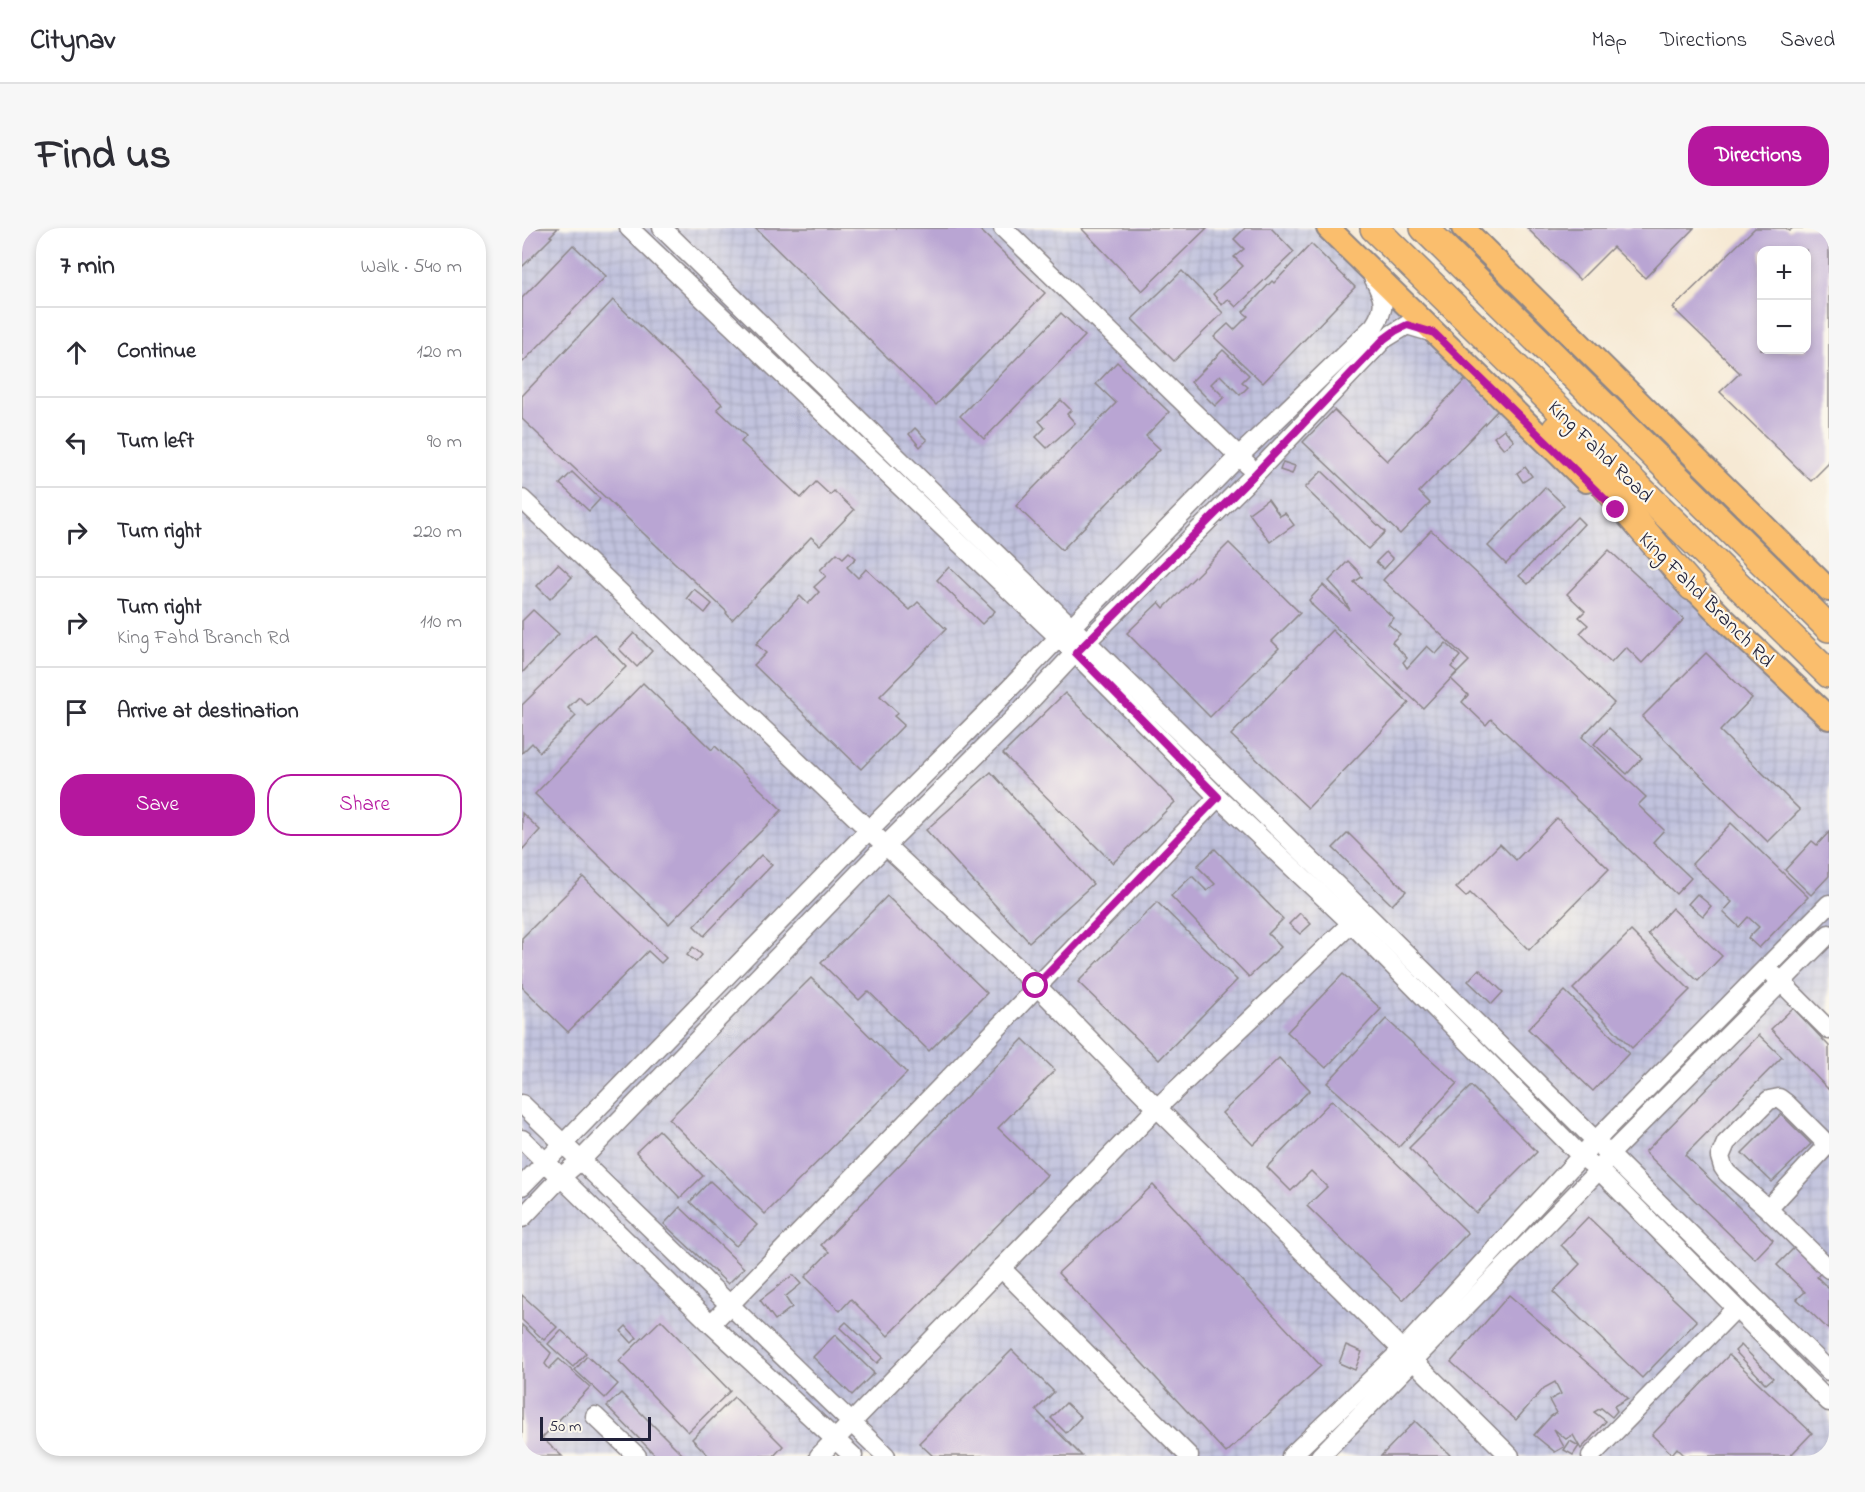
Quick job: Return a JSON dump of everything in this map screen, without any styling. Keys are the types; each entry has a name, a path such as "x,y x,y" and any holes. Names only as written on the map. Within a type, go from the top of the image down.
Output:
{"highway":[{"name":"King Fahd Road","path":"1374,228 1829,674"},
{"name":"King Fahd Road","path":"1424,228 1829,628"},
{"path":"1431,285 1692,587"}],"main road":[{"name":"King Fahd Branch Rd","path":"1328,228 1692,587 1829,718"},
{"path":"1463,228 1829,590"}],"street":[{"path":"629,228 1065,632"},
{"path":"662,228 1081,648 1357,918 1596,1140 1829,1371"},
{"path":"1003,228 1256,473"},
{"path":"522,1186 869,830 1239,456 1374,326 1384,306 1382,295 1368,267"},
{"path":"522,1218 561,1177 581,1160 886,844 1256,473 1384,339 1407,325 1434,333"},
{"path":"522,499 1036,986 1510,1456"},
{"path":"1805,566 1829,576"},
{"path":"1081,648 1218,797 1357,918 1581,1156 1599,1170 1829,1402"},
{"path":"990,709 1013,719"},
{"path":"711,1324 1218,797"},
{"path":"1320,1456 1581,1156 1829,904"},
{"path":"819,1456 1157,1108 1357,918"},
{"path":"1291,1456 1389,1362 1408,1355 1599,1170 1610,1154 1829,934"},
{"path":"1767,967 1828,1026"},
{"path":"1768,1209 1828,1144 1779,1098 1769,1100 1726,1143 1720,1157 1727,1173 1768,1209 1829,1269"},
{"path":"522,1104 886,1456"},
{"path":"522,1139 711,1324 853,1456"},
{"path":"1001,1268 1190,1456"},
{"path":"1591,1456 1735,1309"},
{"path":"595,1416 637,1456"}],"shaded area":[{"path":"522,228 1313,228 1414,318 1829,724 1829,1456 522,1456"}],"building":[{"path":"522,228 558,228 522,267"},
{"path":"755,228 978,228 1045,293 936,405"},
{"path":"1207,228 1142,291 1082,229"},
{"path":"1245,228 1271,228 1294,252 1236,307 1228,299 1222,305 1213,294 1243,266 1234,257 1244,249 1234,239"},
{"path":"1527,228 1694,228 1645,278 1613,247 1580,280"},
{"path":"1755,228 1786,228 1789,231 1793,228 1829,228 1829,463 1811,481 1720,392 1740,373 1673,308"},
{"path":"1311,244 1355,287 1263,383 1214,337 1228,324 1234,330 1248,316 1243,312"},
{"path":"573,245 606,276 522,363 522,298"},
{"path":"1182,271 1223,313 1174,361 1132,319"},
{"path":"613,300 722,404 717,409 746,436 741,442 801,498 816,482 830,495 834,491 854,510 820,545 811,537 732,620 727,612 522,419 522,396"},
{"path":"1061,313 1085,336 984,439 960,416"},
{"path":"1223,350 1249,375 1242,382 1248,387 1240,395 1220,375 1211,384 1224,397 1215,406 1191,382"},
{"path":"1117,362 1169,412 1146,436 1160,449 1062,550 1016,506 1116,403 1096,384"},
{"path":"1466,379 1498,410 1419,492 1430,503 1400,534 1303,442 1334,410 1387,461"},
{"path":"1061,400 1071,410 1067,414 1075,423 1047,448 1036,437 1045,428 1039,421"},
{"path":"915,428 927,440 920,447 909,434"},
{"path":"1504,429 1514,441 1504,449 1494,437"},
{"path":"1283,462 1295,466 1292,474 1280,470"},
{"path":"1525,467 1532,476 1523,482 1517,473"},
{"path":"1322,471 1385,532 1368,549 1305,488"},
{"path":"572,472 600,499 589,511 560,484"},
{"path":"1545,487 1564,505 1506,564 1488,546"},
{"path":"1268,499 1280,516 1285,513 1294,525 1270,542 1249,513"},
{"path":"1577,517 1584,524 1528,584 1519,576"},
{"path":"1431,530 1614,703 1582,737 1646,797 1638,805 1664,830 1653,842 1691,878 1676,894 1491,719 1486,725 1462,702 1468,695 1451,679 1469,661 1383,580"},
{"path":"1229,543 1300,613 1272,641 1279,648 1210,717 1127,633 1159,602 1164,608"},
{"path":"1609,550 1684,619 1642,663 1626,647 1611,663 1580,633 1588,625 1579,617 1585,611 1567,594"},
{"path":"849,552 856,558 847,567 858,578 866,569 910,610 918,602 946,629 880,696 898,713 894,716 904,725 861,769 754,665 766,653 756,644 800,596 808,604 819,592 814,587 826,576 820,570 837,553 843,558"},
{"path":"1386,552 1393,559 1384,569 1376,562"},
{"path":"1348,561 1362,577 1354,582 1394,618 1388,624 1400,634 1392,642 1407,658 1403,662 1407,668 1427,646 1436,654 1446,643 1460,656 1451,667 1457,672 1423,708 1309,600 1323,585 1350,610 1340,593 1329,581"},
{"path":"558,564 572,577 550,599 537,586"},
{"path":"949,567 995,611 982,624 937,580"},
{"path":"694,589 712,604 705,613 687,598"},
{"path":"533,610 559,634 522,673 522,621"},
{"path":"1332,630 1409,703 1308,808 1231,735"},
{"path":"634,633 652,651 637,667 619,649"},
{"path":"594,634 626,667 587,705 579,697 568,708 576,716 540,752 532,743 522,753 522,705"},
{"path":"1706,653 1752,698 1720,731 1800,810 1768,842 1642,717"},
{"path":"643,683 712,750 715,746 782,810 669,924 535,794"},
{"path":"1065,693 1175,802 1113,863 1003,754"},
{"path":"1609,728 1642,758 1627,774 1594,744"},
{"path":"991,772 1093,884 1029,942 926,830"},
{"path":"522,813 540,830 522,850"},
{"path":"1557,818 1609,869 1529,950 1470,893 1466,897 1456,888 1500,844 1516,860"},
{"path":"1731,823 1808,897 1759,948 1748,938 1759,927 1748,917 1739,927 1723,912 1732,902 1692,864"},
{"path":"1829,832 1829,876 1811,895 1785,870 1812,841 1817,845"},
{"path":"1348,833 1406,891 1392,905 1333,848"},
{"path":"1215,849 1283,919 1268,934 1281,947 1249,977 1171,896 1192,876 1207,891 1215,884 1197,866"},
{"path":"761,855 772,865 704,936 694,926"},
{"path":"583,877 666,958 661,963 648,951 568,1032 522,987 522,938"},
{"path":"1697,894 1711,906 1703,916 1688,904"},
{"path":"887,896 987,993 929,1051 868,991 859,1000 821,963"},
{"path":"1157,902 1237,980 1159,1060 1078,982"},
{"path":"1672,908 1722,956 1698,981 1648,934"},
{"path":"1300,913 1311,924 1300,934 1289,924"},
{"path":"1631,931 1690,990 1632,1048 1573,989"},
{"path":"693,947 702,955 696,962 687,955"},
{"path":"1479,969 1503,992 1492,1004 1468,981"},
{"path":"1343,974 1381,1009 1326,1068 1287,1032"},
{"path":"811,978 907,1073 765,1214 669,1119"},
{"path":"1565,991 1629,1053 1593,1091 1528,1029"},
{"path":"1793,1008 1829,1046 1829,1090 1771,1029"},
{"path":"1386,1019 1457,1083 1399,1147 1327,1083"},
{"path":"1759,1035 1782,1057 1685,1155 1773,1240 1755,1259 1645,1152"},
{"path":"1023,1039 1055,1070 998,1128 1047,1175 888,1336 851,1299 840,1311 805,1277 829,1252 821,1245"},
{"path":"1279,1058 1310,1090 1253,1145 1222,1113"},
{"path":"1471,1086 1537,1152 1476,1213 1409,1148"},
{"path":"1332,1100 1468,1233 1403,1300 1307,1206 1327,1187 1311,1171 1291,1191 1267,1167"},
{"path":"1781,1114 1811,1144 1772,1182 1742,1153"},
{"path":"659,1130 703,1176 680,1198 636,1152"},
{"path":"710,1181 757,1225 736,1246 690,1202"},
{"path":"1153,1185 1321,1366 1226,1453 1058,1273"},
{"path":"680,1207 744,1268 728,1284 664,1224"},
{"path":"1588,1217 1697,1321 1642,1378 1553,1292 1580,1264 1561,1245"},
{"path":"1797,1245 1823,1270 1817,1277 1829,1289 1829,1330 1797,1299 1805,1292 1777,1265"},
{"path":"793,1275 801,1284 785,1297 792,1307 775,1320 760,1300"},
{"path":"522,1295 557,1327 544,1340 522,1320"},
{"path":"1509,1295 1628,1398 1614,1406 1617,1411 1612,1417 1601,1408 1594,1412 1606,1421 1581,1449 1573,1435 1566,1439 1554,1429 1564,1447 1555,1452 1534,1435 1556,1413 1549,1400 1561,1394 1555,1382 1544,1388 1516,1420 1451,1362"},
{"path":"661,1320 730,1391 688,1432 619,1361"},
{"path":"846,1322 883,1357 877,1363 840,1328"},
{"path":"522,1325 551,1353 545,1364 549,1369 559,1359 590,1387 542,1438 562,1456 522,1456"},
{"path":"626,1326 637,1338 632,1343 621,1331"},
{"path":"561,1330 586,1353 573,1367 548,1344"},
{"path":"835,1335 874,1373 852,1395 813,1357"},
{"path":"1346,1345 1362,1352 1355,1370 1339,1363"},
{"path":"1741,1345 1773,1378 1766,1384 1735,1351"},
{"path":"1012,1350 1054,1392 1036,1410 1082,1456 933,1456 919,1443"},
{"path":"1729,1355 1812,1433 1790,1456 1685,1456 1677,1448 1672,1454 1652,1435"},
{"path":"587,1356 618,1384 605,1398 575,1370"},
{"path":"621,1393 684,1456 656,1456 607,1406"},
{"path":"734,1397 783,1446 774,1456 709,1456 692,1439"},
{"path":"1066,1403 1081,1417 1066,1433 1051,1418"},
{"path":"1415,1421 1451,1456 1381,1456"},
{"path":"1570,1441 1579,1446 1573,1455 1564,1450"}],"route":[{"path":"1036,986 1218,797 1076,653 1256,473 1384,339 1407,325 1434,333 1616,510"}]}
